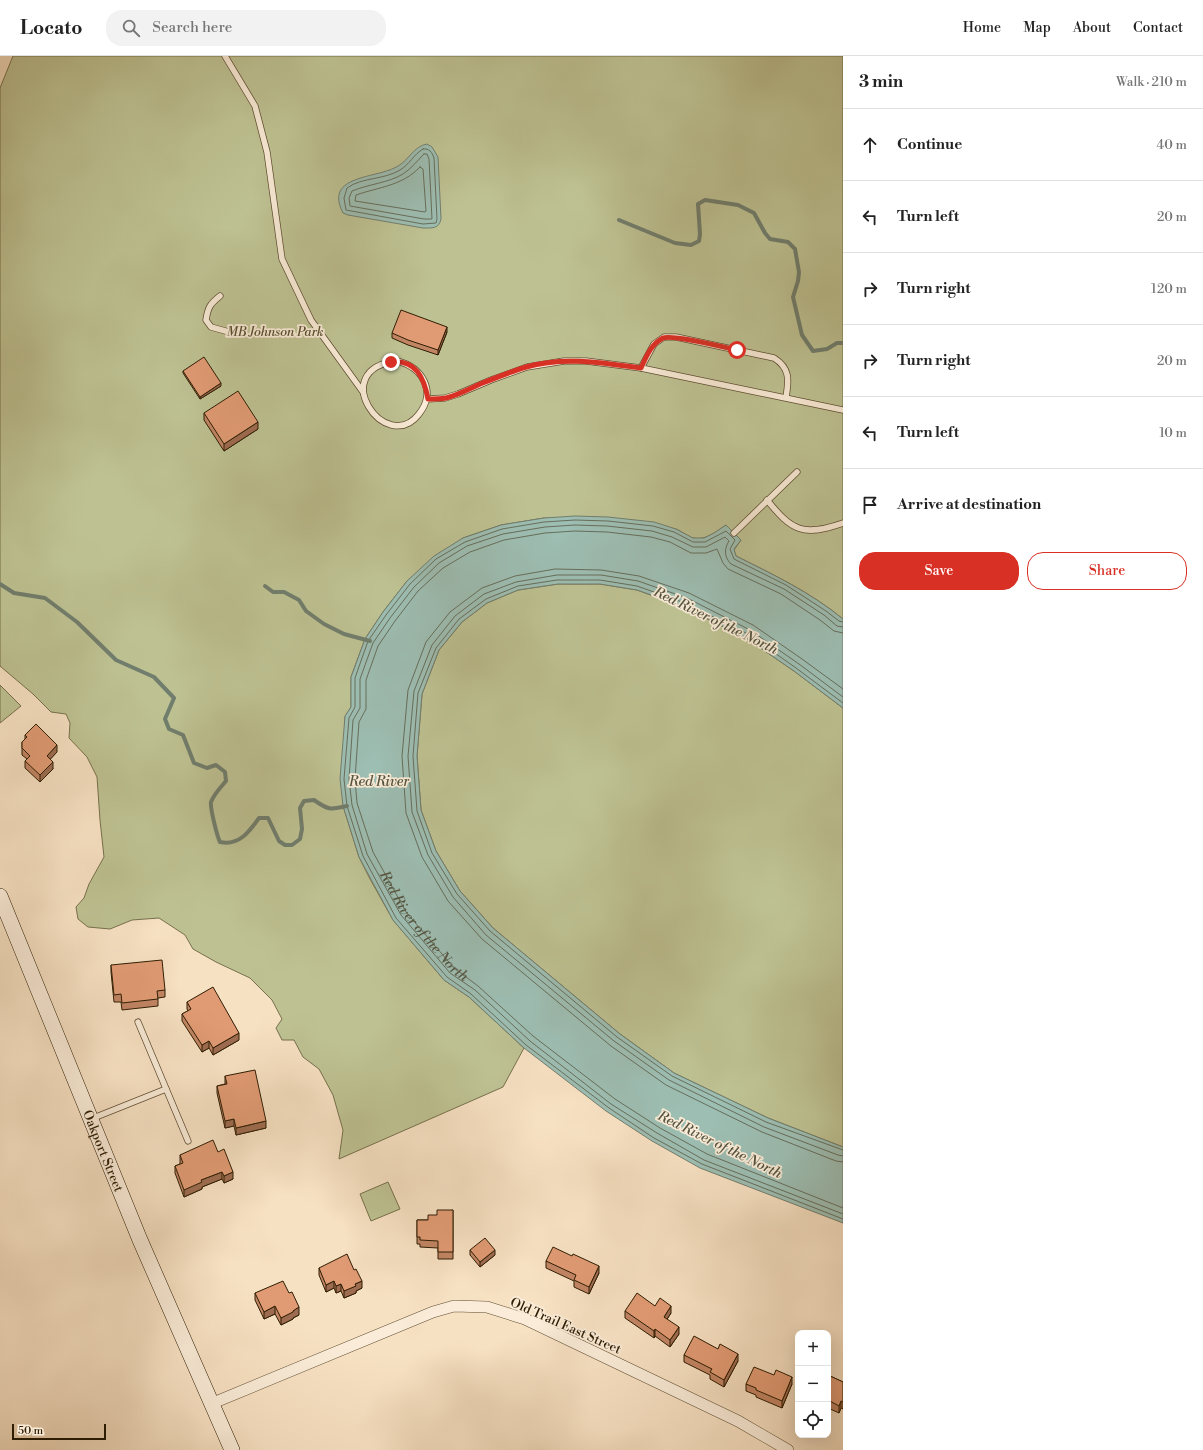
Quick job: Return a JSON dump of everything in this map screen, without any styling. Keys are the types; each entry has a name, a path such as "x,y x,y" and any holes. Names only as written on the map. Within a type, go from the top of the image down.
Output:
{"street":[{"name":"Oakport Street","path":"0,896 140,1240 213,1403 232,1450"},
{"name":"Old Trail East Street","path":"213,1403 433,1312 454,1306 487,1307 525,1319 738,1421 788,1450"}],"lane":[{"path":"225,56 255,106 267,152 282,259 311,320 363,392"},
{"path":"220,296 211,303 206,320 210,327 229,332"},
{"path":"641,368 654,344 664,337 684,339 774,358 782,363 789,382 786,397"},
{"path":"397,361 411,366 422,377 426,386 428,399 419,414 411,421 402,425 392,426 383,422 369,408 363,392 364,382 369,373 377,366 386,362 397,361"},
{"path":"428,399 445,398 458,394 527,367 564,361 641,368 843,410"},
{"path":"734,532 797,472"},
{"path":"767,500 780,517 793,526 804,530 818,530 843,523"},
{"path":"138,1022 188,1141"},
{"path":"91,1119 166,1089"}],"green space":[{"name":"MB Johnson Park","path":"13,56 843,56 843,619 805,592 736,556 734,550 741,540 726,525 707,537 698,539 676,529 544,518 501,525 463,538 407,581 383,612 365,639 351,677 351,707 345,717 343,806 359,857 393,920 444,980 469,997 524,1048 503,1087 339,1159 343,1130 333,1095 319,1069 303,1057 294,1040 282,1040 276,1028 282,1019 272,1000 250,978 193,949 185,935 159,918 132,920 110,929 88,927 78,919 76,907 84,898 89,884 104,857 97,777 87,757 69,738 70,723 66,714 51,712 33,694 0,666 0,88"},
{"path":"558,584 600,584 637,590 683,607 746,638 794,671 843,708 843,1147 768,1118 674,1073 620,1034 493,928 460,891 436,851 421,810 417,756 422,694 439,650 462,622 487,603 518,590"},
{"path":"0,685 21,706 0,723"},
{"path":"388,1182 400,1209 371,1221 360,1194"}],"water":[{"path":"427,144 432,147 438,157 441,219 439,225 432,228 423,228 343,213 339,200 340,191 346,184 398,166 415,150 422,145"},
{"name":"Red River","path":"575,516 608,517 654,522 676,529 693,538 704,538 726,525 741,540 734,549 736,556 805,592 843,619 843,708 794,671 746,638 683,606 637,590 600,584 558,584 518,590 487,603 462,622 439,650 422,694 417,756 421,810 436,851 460,891 493,928 620,1034 674,1073 768,1118 843,1147 843,1223 700,1168 652,1141 606,1111 524,1048 469,997 444,980 393,920 359,857 343,806 340,779 345,716 351,707 351,677 365,639 383,612 407,581 434,556 463,538 501,525 544,518"}],"building":[{"path":"401,310 447,327 438,350 392,333"},
{"path":"204,357 221,383 200,397 183,371"},
{"path":"238,391 258,422 224,444 204,413"},
{"path":"36,724 57,745 47,756 53,762 40,775 25,761 30,756 22,748 22,742 27,737 25,735"},
{"path":"162,960 165,990 157,991 158,999 122,1003 121,994 114,995 111,965"},
{"path":"213,987 239,1033 213,1048 209,1041 202,1045 182,1014 191,1009 187,1002"},
{"path":"255,1070 266,1121 236,1128 234,1119 225,1121 217,1086 227,1084 225,1076"},
{"path":"213,1140 218,1152 224,1149 233,1172 224,1176 222,1172 201,1180 202,1182 184,1190 175,1166 183,1163 180,1155"},
{"path":"437,1210 453,1210 453,1252 438,1252 438,1241 420,1240 420,1237 417,1237 417,1220 428,1220 428,1215 437,1215"},
{"path":"485,1238 495,1250 480,1262 470,1250"},
{"path":"553,1247 599,1266 589,1287 574,1280 576,1275 546,1261"},
{"path":"347,1254 354,1270 356,1269 362,1281 355,1284 356,1286 344,1291 341,1284 336,1286 334,1281 326,1285 319,1268"},
{"path":"283,1281 289,1293 292,1292 299,1307 281,1318 275,1306 264,1312 255,1293"},
{"path":"637,1293 655,1306 660,1298 671,1306 664,1317 679,1327 670,1340 625,1311"},
{"path":"694,1336 718,1349 720,1344 738,1354 724,1380 710,1372 712,1369 684,1355"},
{"path":"754,1367 774,1375 776,1370 792,1377 782,1401 746,1384"},
{"path":"831,1376 843,1382 843,1402 841,1401 839,1406 831,1402"}],"waterway":[{"path":"619,220 675,243 691,245 699,241 698,204 705,200 738,205 754,213 770,239 788,242 795,249 799,272 793,297 802,335 813,351 827,349 837,343 843,343"},
{"path":"0,584 14,593 45,598 77,622 116,660 154,677 174,698 165,719 169,729 183,735 194,763 207,768 216,765 225,772 226,781 215,794 211,802 214,822 220,842 227,843 238,840 247,833 259,818 268,818 279,841 285,845 292,845 300,839 302,829 300,808 304,801 314,800 329,808 347,806"},
{"path":"265,586 273,592 284,592 299,600 306,611 324,624 344,634 370,641"}],"route":[{"path":"391,362 397,361 415,369 422,377 426,386 428,399 445,398 458,394 509,373 545,363 564,361 586,362 641,368 654,344 664,337 737,350"}],"water label":[{"name":"Red River of the North","path":"716,620"},
{"name":"Red River of the North","path":"427,923"},
{"name":"Red River of the North","path":"720,1144"}]}
